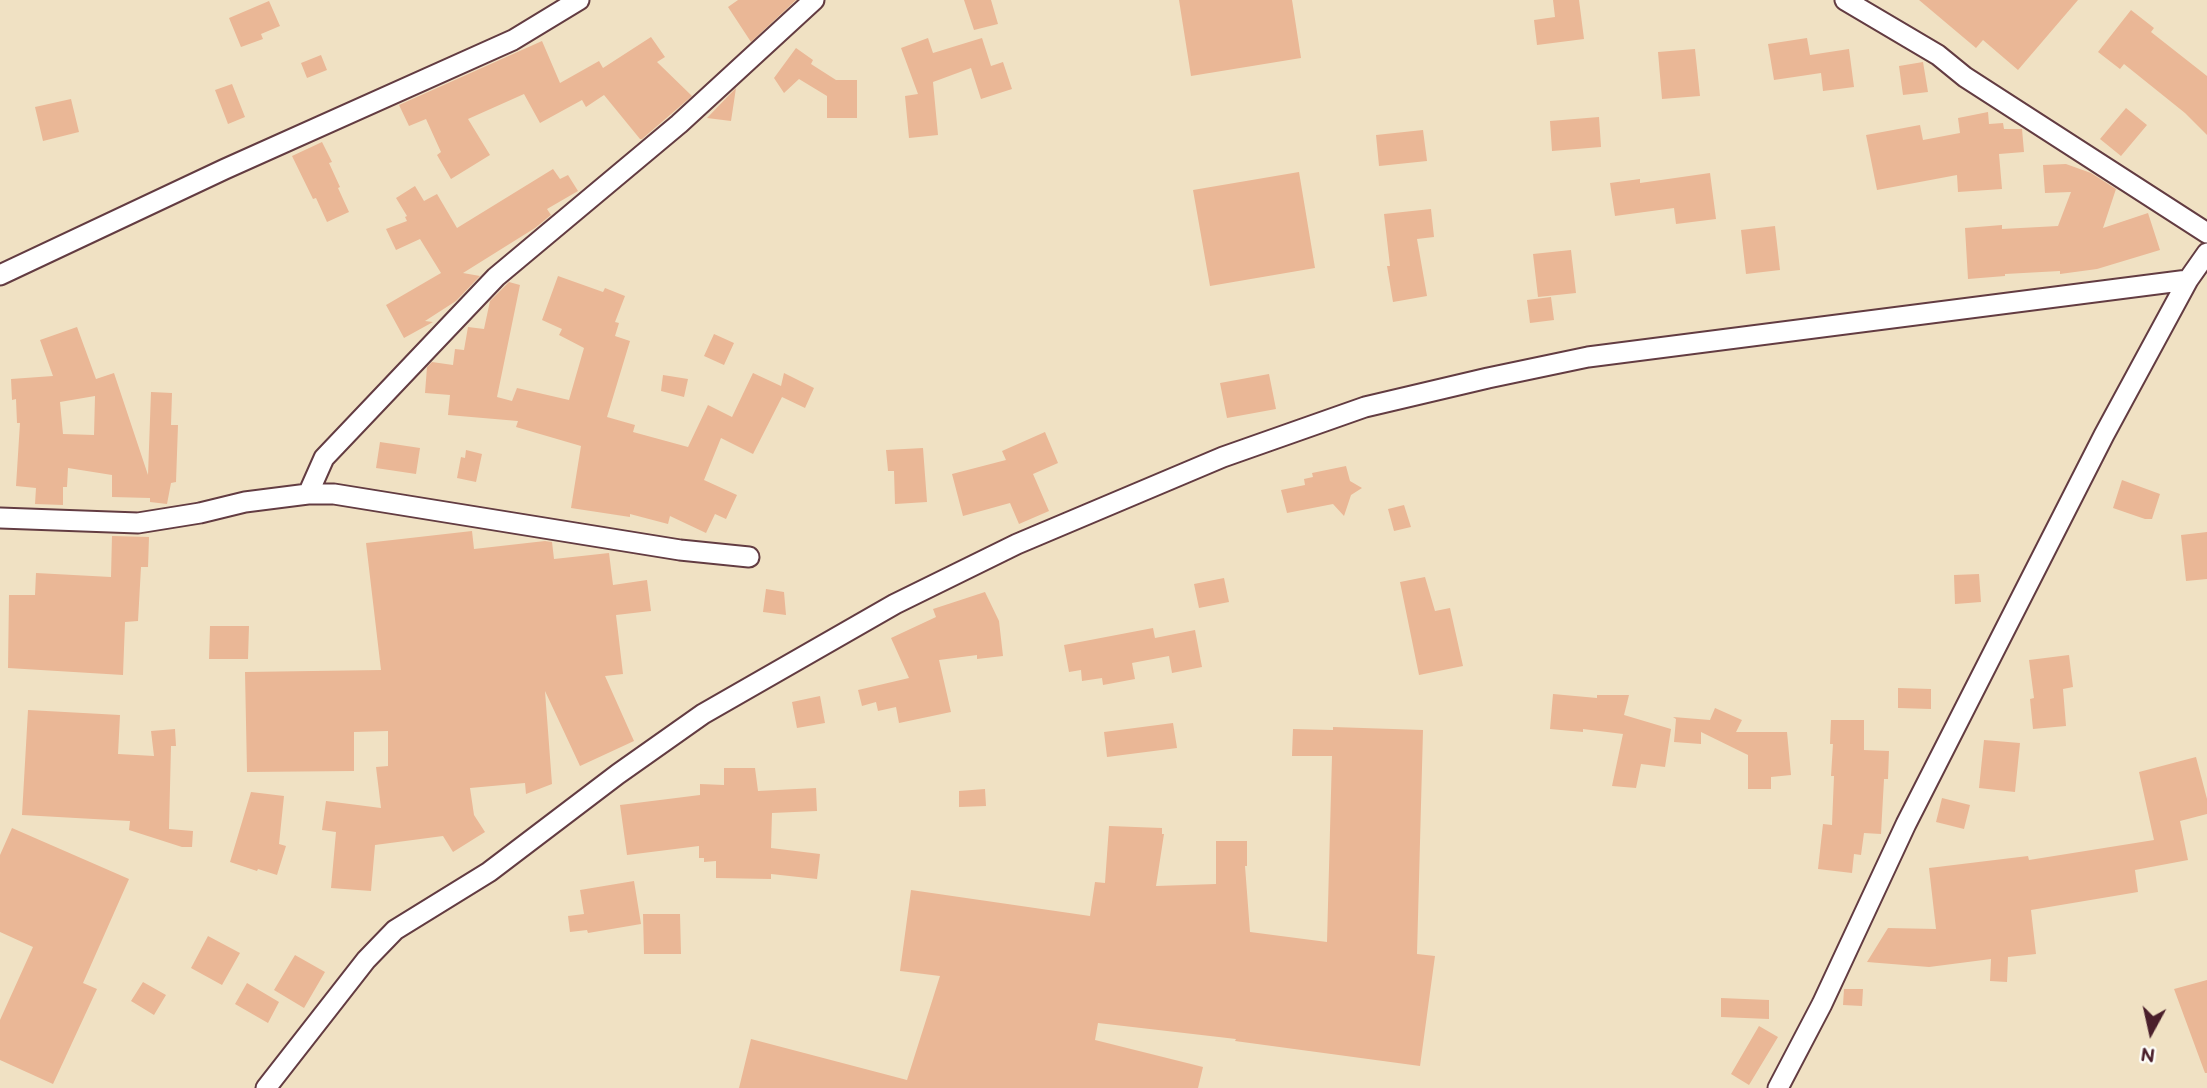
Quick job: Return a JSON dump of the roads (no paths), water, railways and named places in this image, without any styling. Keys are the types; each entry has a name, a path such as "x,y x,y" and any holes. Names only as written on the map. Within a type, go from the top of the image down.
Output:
{"street":[{"path":"0,275 225,169 513,40 579,0"},
{"path":"308,494 324,458 496,277 679,124 814,0"},
{"path":"1845,0 1938,55 1965,77 2207,233"},
{"path":"1779,1088 1906,824 2104,435 2188,280 2207,253"},
{"path":"266,1088 366,960 395,930 489,872 618,774 703,714 895,604 1017,544 1223,457 1365,407 1588,357 2188,280"},
{"path":"0,518 138,523 200,513 245,502 308,494 334,494 680,550 749,557"}]}
